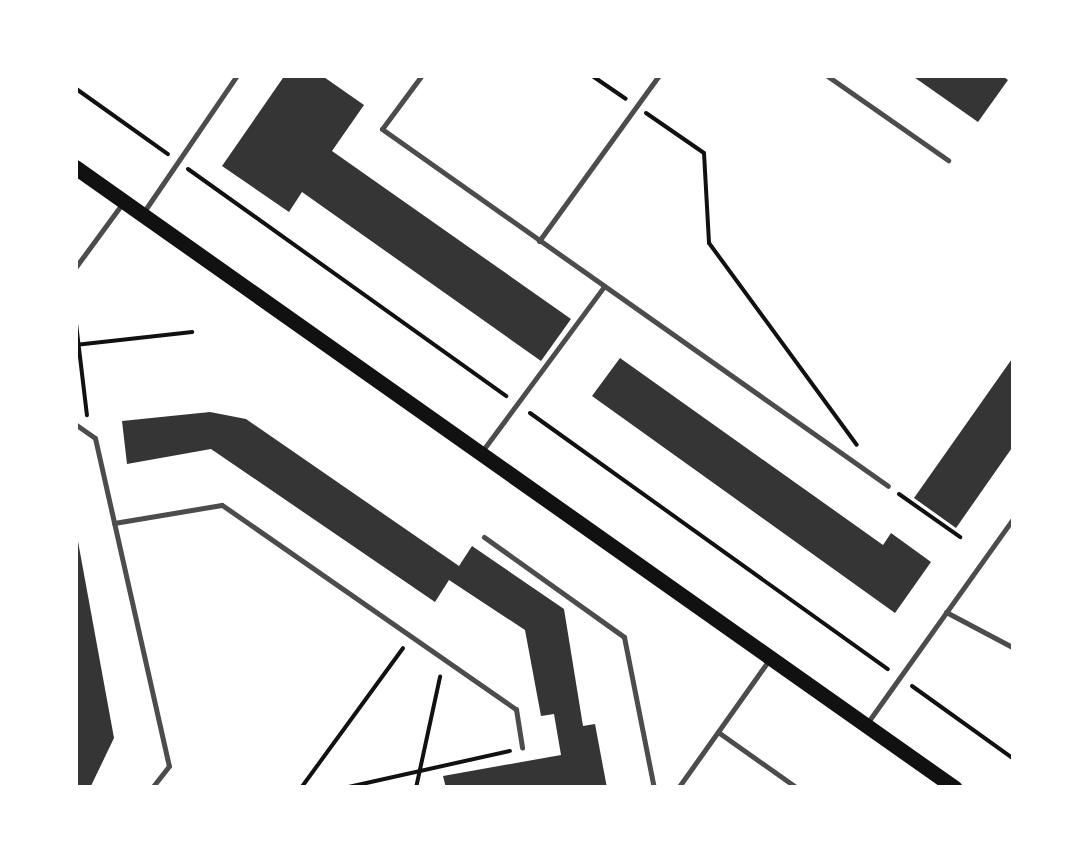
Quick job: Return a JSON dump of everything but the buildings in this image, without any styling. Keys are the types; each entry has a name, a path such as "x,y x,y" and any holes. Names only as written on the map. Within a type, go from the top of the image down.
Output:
{"main road":[{"path":"75,167 955,788"}],"lane":[{"path":"142,214 237,75"},
{"path":"422,75 382,129 888,486"},
{"path":"539,242 659,75"},
{"path":"826,75 948,160"},
{"path":"75,268 123,201"},
{"path":"480,453 604,288"},
{"path":"75,424 90,434 169,766 152,788"},
{"path":"114,523 222,505 516,709 522,748"},
{"path":"866,725 897,676 1014,516"},
{"path":"484,537 624,637 654,788"},
{"path":"946,612 1014,648"},
{"path":"678,788 770,658"},
{"path":"718,732 797,788"}],"path":[{"path":"591,75 704,153 709,242 866,455"},
{"path":"75,88 1014,759"},
{"path":"75,315 90,434"},
{"path":"77,344 192,332"},
{"path":"888,486 960,537"},
{"path":"302,788 412,636"},
{"path":"416,788 414,770 445,660"},
{"path":"344,788 522,748"}]}
